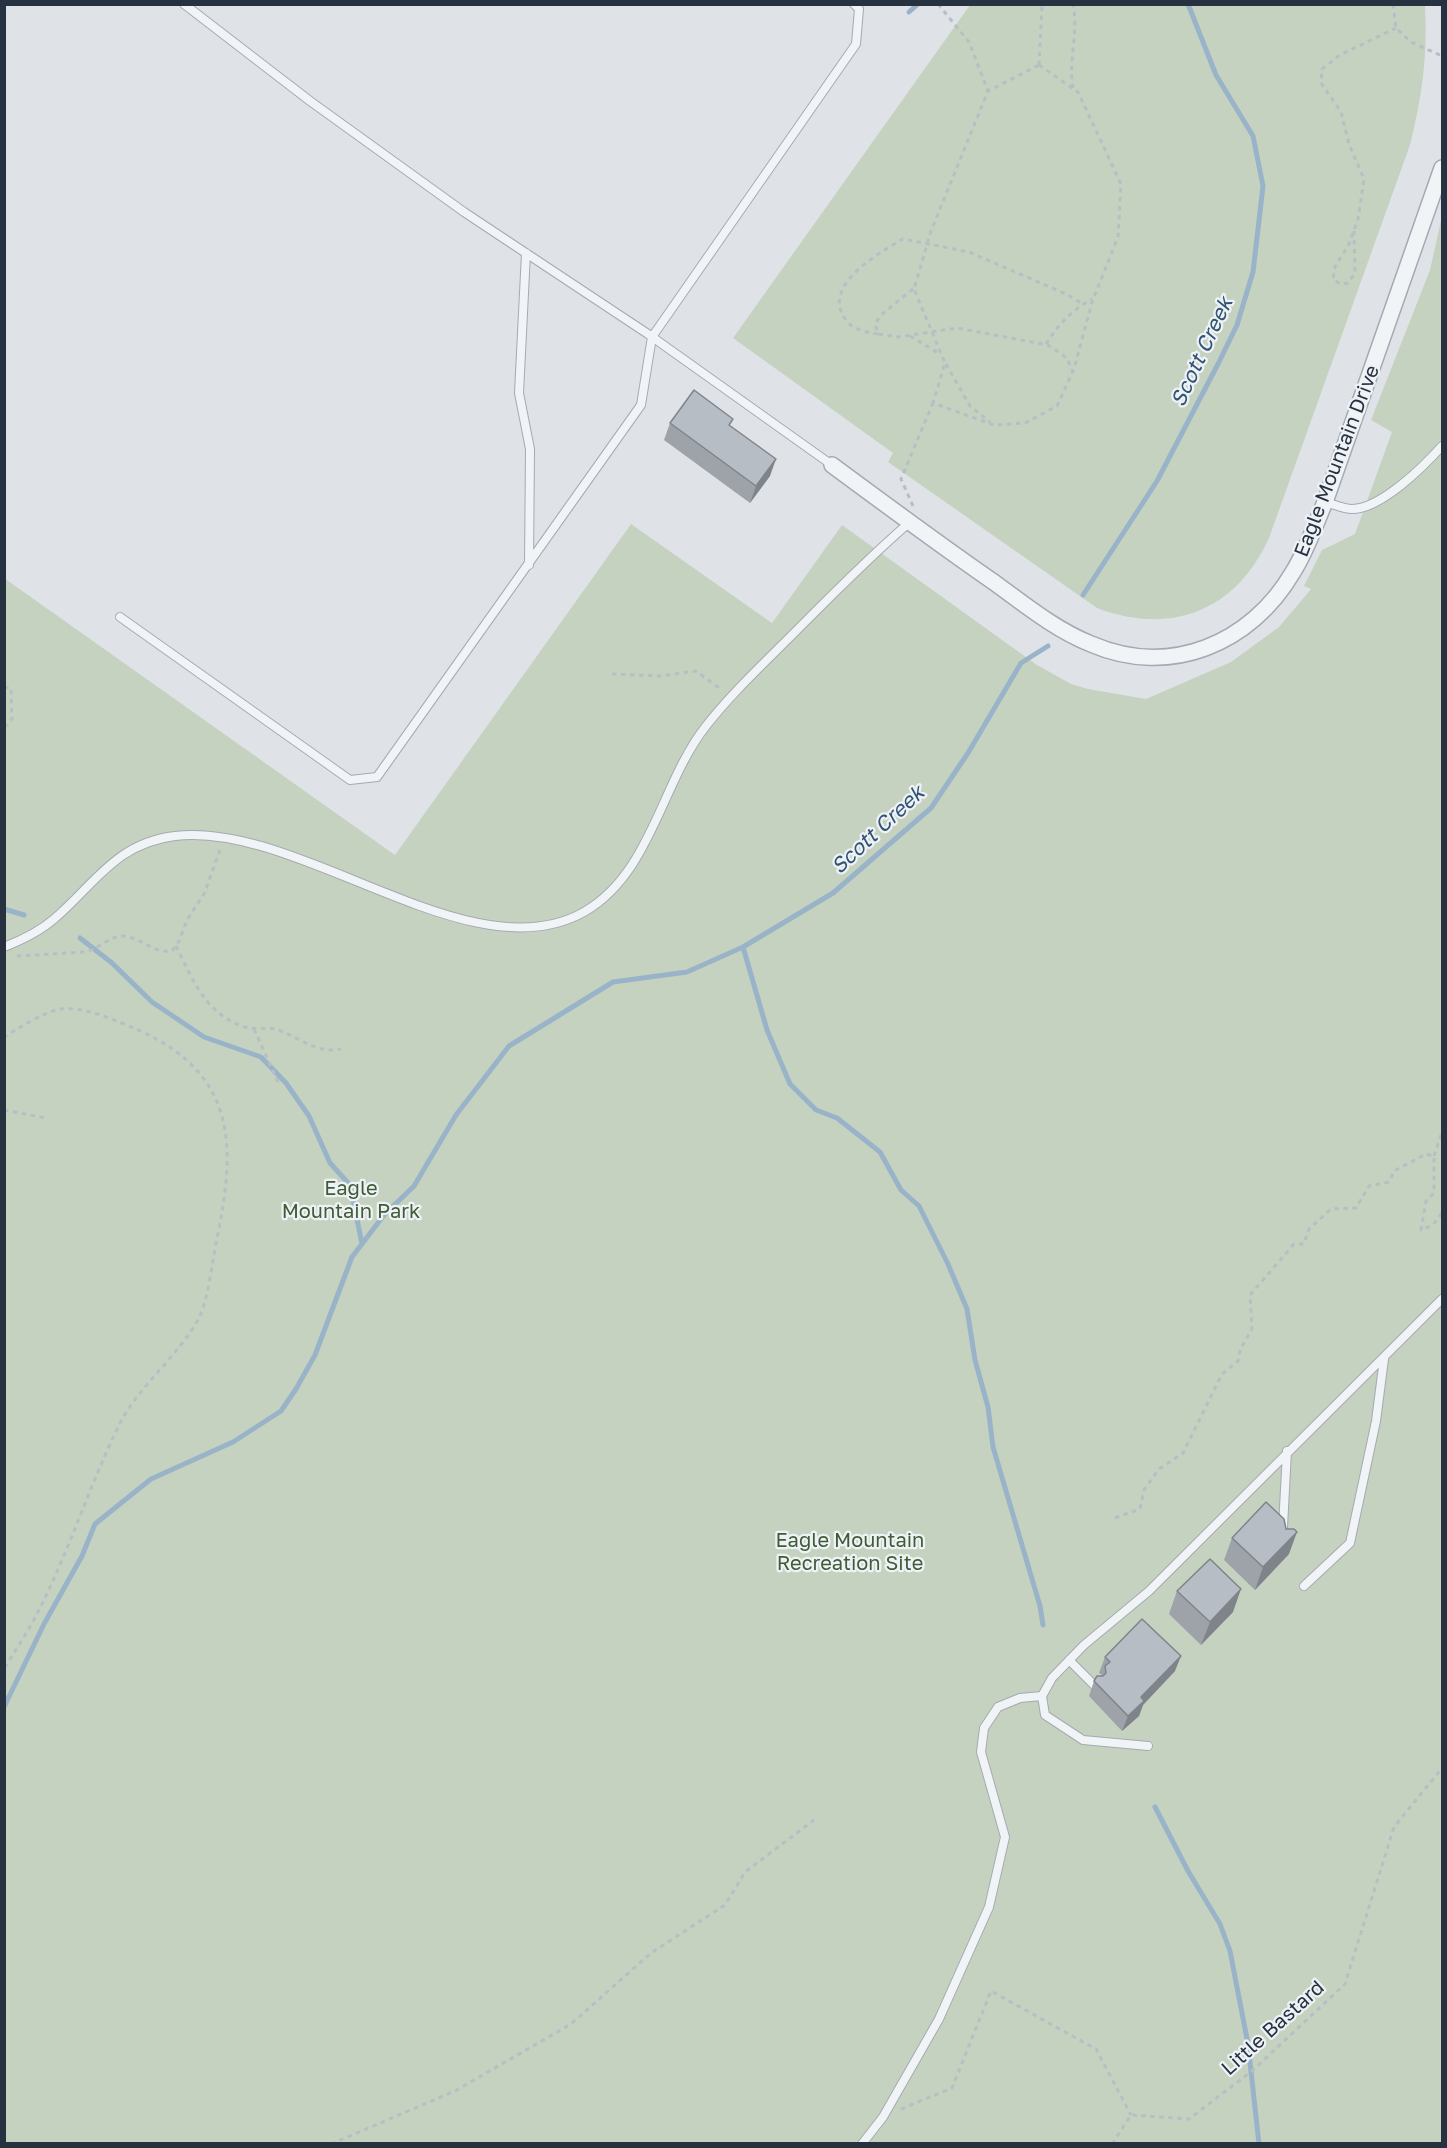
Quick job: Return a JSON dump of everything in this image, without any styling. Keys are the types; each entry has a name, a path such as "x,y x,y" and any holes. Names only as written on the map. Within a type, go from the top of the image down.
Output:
{"street":[{"name":"Eagle Mountain Drive","path":"832,465 1075,637 1124,655 1162,658 1213,647 1238,633 1266,610 1293,573 1325,502 1443,168"}],"lane":[{"path":"184,4 310,101 526,253 652,337 832,465"},
{"path":"120,617 350,780 377,777 530,566 641,405 652,337 856,44 859,9 855,4"},
{"path":"526,253 519,393 530,449 530,566"},
{"path":"1325,502 1353,510 1376,501 1407,482 1443,446"},
{"path":"4,947 26,938 49,923 116,858 130,850 173,836 223,837 287,855 475,923 522,928 556,922 583,913 601,901 624,877 691,748 731,696 851,575 910,522"},
{"path":"1148,1746 1083,1740 1045,1715 1042,1696 1052,1678 1069,1660 1149,1591 1287,1451 1443,1299"},
{"path":"1304,1586 1350,1543 1376,1421 1384,1359"},
{"path":"1283,1537 1287,1451"},
{"path":"1069,1660 1095,1686"},
{"path":"862,2144 883,2117 939,2019 989,1907 1005,1838 981,1752 984,1728 998,1707 1020,1698 1042,1696"}],"path":[{"path":"938,4 969,42 988,91"},
{"path":"1039,65 1042,4"},
{"path":"1072,88 1071,45 1077,22 1073,4"},
{"path":"1393,4 1396,28 1411,42 1443,56"},
{"path":"1354,231 1335,267 1333,279 1340,284 1348,283 1355,273 1354,231 1364,179 1349,144 1341,112 1321,83 1322,69 1341,56 1396,28"},
{"path":"878,334 875,324 880,315 914,288 927,245 988,91 1039,65"},
{"path":"933,403 994,425 1025,423 1057,406 1073,372 1093,298 1118,237 1121,184 1078,92 1039,65"},
{"path":"1073,372 1067,358 1046,344 957,328 909,335 860,332 844,320 839,304 840,292 871,258 903,239 969,252 1066,294 1083,304"},
{"path":"914,288 945,363 970,406 994,425"},
{"path":"1046,344 1055,329 1093,298"},
{"path":"909,335 942,356"},
{"path":"910,522 913,503 901,479 933,403 945,363"},
{"path":"612,674 660,676 696,671 731,696"},
{"path":"4,687 11,688 12,709 12,719 4,728"},
{"path":"10,956 38,957 85,952 95,950 119,936 127,936 165,952 176,946 187,920 214,873 223,837"},
{"path":"176,946 191,979 219,1015 254,1029 280,1029 321,1051 341,1049"},
{"path":"4,1038 14,1030 60,1009 94,1013 165,1042 191,1061 210,1086 221,1108 225,1126 227,1173 224,1205 199,1317 119,1425 39,1611 4,1669"},
{"path":"254,1029 278,1082"},
{"path":"4,1110 46,1118"},
{"path":"1443,1132 1434,1156 1434,1193 1426,1201 1421,1230 1433,1225 1443,1213"},
{"path":"1115,1518 1140,1509 1144,1490 1159,1468 1183,1453 1222,1374 1238,1361 1240,1350 1252,1329 1250,1295 1294,1244 1304,1244 1309,1229 1331,1209 1356,1208 1369,1186 1389,1182 1394,1171 1426,1154 1434,1156"},
{"name":"Little Bastard","path":"1131,2115 1189,2119 1252,2071 1345,1984 1394,1827 1443,1768"},
{"path":"331,2144 455,2091 571,2024 651,1953 725,1905 745,1872 814,1820"},
{"path":"883,2117 952,2088 991,1991 1096,2049 1131,2115 1112,2144"}],"green space":[{"path":"970,5 1425,5 1426,41 1423,75 1410,145 1269,538 1255,563 1239,584 1220,600 1198,611 1175,617 1150,619 1124,616 1097,608 888,462 893,453 733,338"},
{"name":"Eagle Mountain Recreation Site","path":"1442,216 1442,2143 5,2143 4,578 395,855 631,524 772,623 842,525 1037,665 1071,684 1146,699 1231,662 1279,627 1311,589 1304,586 1322,550 1355,534 1392,432 1371,420 1430,270"}],"building":[{"path":"694,390 733,419 729,425 776,459 756,486 670,423"},
{"path":"1266,1502 1284,1519 1286,1529 1294,1529 1297,1532 1263,1567 1232,1538"},
{"path":"1210,1559 1241,1589 1210,1622 1177,1591"},
{"path":"1142,1619 1181,1656 1141,1697 1144,1701 1128,1716 1094,1681 1097,1676 1103,1676 1106,1673 1105,1666 1110,1662 1105,1657"}],"waterway":[{"path":"909,12 918,4"},
{"name":"Scott Creek","path":"1083,595 1157,481 1237,325 1253,272 1263,186 1253,136 1216,75 1188,4"},
{"path":"4,1707 44,1624 82,1556 95,1524 151,1479 233,1442 281,1411 315,1355 352,1257 384,1215 414,1186 456,1115 509,1046 613,982 687,972 743,947 833,893 931,808 968,753 1021,663 1048,646"},
{"path":"4,909 24,915"},
{"path":"80,938 112,963 152,1002 204,1037 261,1057 286,1083 309,1116 330,1163 350,1185 362,1244"},
{"path":"743,947 767,1030 790,1084 816,1110 837,1118 880,1152 901,1190 919,1206 948,1264 967,1309 975,1360 988,1407 993,1447 1040,1606 1043,1625"},
{"path":"1155,1807 1188,1871 1220,1924 1230,1951 1248,2044 1259,2144"}],"park label":[{"name":"Eagle Mountain Park","path":"351,1200"}]}
